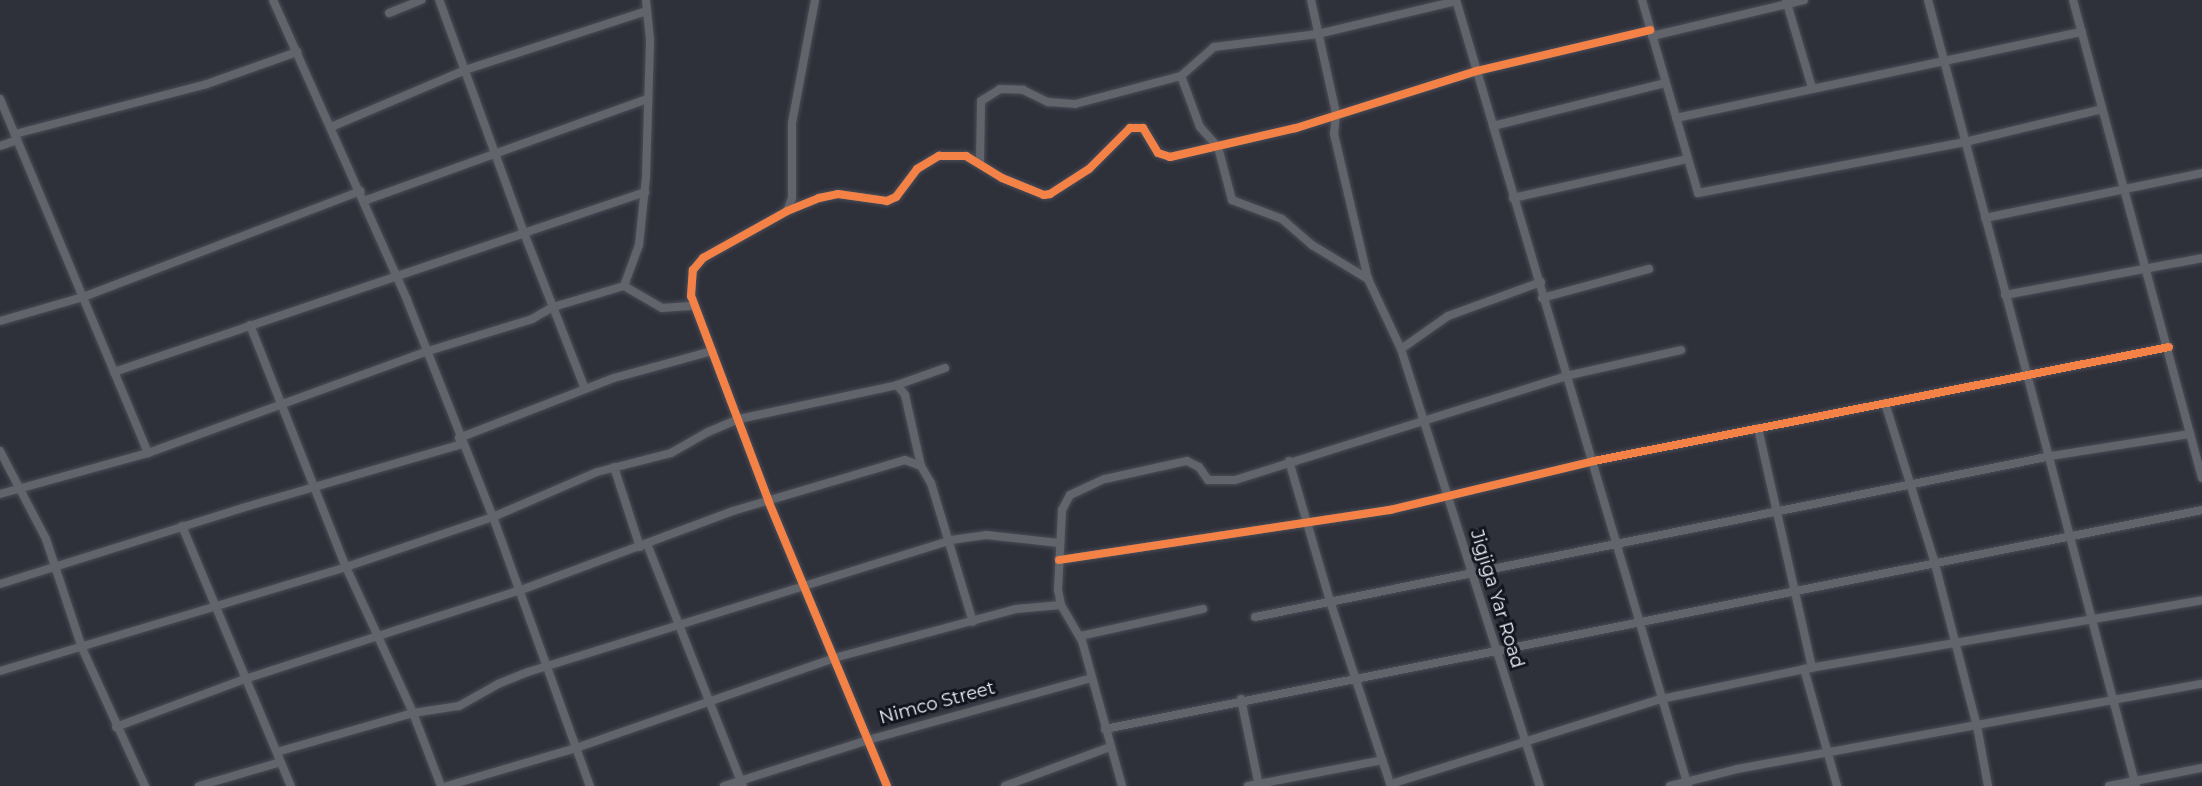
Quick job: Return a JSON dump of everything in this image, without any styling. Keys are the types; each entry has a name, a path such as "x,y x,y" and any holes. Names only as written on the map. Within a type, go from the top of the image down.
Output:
{"street":[{"path":"274,0 397,276 461,441 493,516 544,668 563,706 590,786"},
{"path":"389,13 422,0"},
{"path":"439,0 494,154 585,389"},
{"path":"624,286 639,245 645,192 648,99 645,0"},
{"path":"787,211 792,198 792,123 815,0"},
{"name":"Jigjiga Yar Road","path":"1311,0 1336,113 1334,134 1368,279 1401,349 1540,786"},
{"path":"1642,0 1696,189 1706,193 1965,142 2102,109"},
{"path":"886,786 769,502 740,419 694,306 689,282 703,258 787,211 838,194 887,201 929,160 966,156 980,161 1002,178 1044,195 1059,190 1089,169 1130,128 1143,128 1158,153 1170,157 1296,128 1336,113 1476,71 1786,2 1804,0"},
{"path":"1928,0 2005,295 2051,456 2091,620 2135,784"},
{"path":"2073,0 2122,188 2169,347 2202,478"},
{"path":"980,161 981,101 1000,89 1023,90 1048,102 1075,104 1181,76 1214,47 1318,34 1456,1 1513,198 1541,282 1542,298 1594,461 1637,621 1687,784"},
{"path":"1786,2 1812,88"},
{"path":"331,127 465,70 647,11"},
{"path":"1676,118 1812,88 1944,64 2082,32"},
{"path":"0,146 16,137 207,84 297,52"},
{"path":"1181,76 1200,127 1218,147 1232,200 1282,219 1312,245 1368,279"},
{"path":"1493,126 1665,83"},
{"path":"0,99 148,453"},
{"path":"364,201 648,99"},
{"path":"1513,198 1688,159"},
{"path":"1985,218 2202,173"},
{"path":"0,321 83,297 360,191"},
{"path":"114,372 645,192"},
{"path":"2005,295 2147,272 2202,258"},
{"path":"1542,298 1649,269"},
{"path":"1401,349 1448,316 1541,282"},
{"path":"0,494 148,453 427,352 532,319 553,307 624,286 662,308 694,306"},
{"path":"250,325 346,567 413,713 441,786"},
{"path":"1059,560 1308,524 1448,498 1594,461 1885,404 2028,372 2169,347"},
{"path":"1122,786 1080,636 1062,605 1059,543 1062,510 1070,495 1084,486 1187,461 1193,461 1215,482 1235,480 1289,461 1566,376 1681,350"},
{"path":"0,584 461,441 585,389 712,351"},
{"path":"0,671 82,648 213,605 346,567 493,516 614,467 671,453 708,432 740,419 897,385 945,368"},
{"path":"897,385 905,395 921,466 931,483 951,540 973,622"},
{"path":"1885,404 1935,564 1977,726 1988,786"},
{"path":"1758,428 1808,669 1837,786"},
{"path":"1255,617 2051,456 2190,434"},
{"path":"0,451 18,489 46,538 52,566 82,648 116,727 145,786"},
{"path":"116,727 248,678 518,591 643,546 723,514 896,462 914,461 921,466"},
{"path":"1289,461 1330,601 1391,785 1661,699 1808,669 2202,600"},
{"path":"614,467 643,546 742,783"},
{"path":"1105,729 1241,699 1496,653 1637,621 2072,538 2202,510"},
{"path":"182,526 213,605 248,678 291,786"},
{"path":"277,752 413,713 459,706 498,684 544,668 804,583 951,540 986,535 1059,543"},
{"path":"447,786 576,748 834,658 1016,609 1062,605"},
{"path":"1080,636 1203,609"},
{"name":"Nimco Street","path":"724,786 742,783 868,740 1092,678"},
{"path":"1670,786 1829,752 2202,684"},
{"path":"1241,699 1258,785"},
{"path":"1005,786 1110,747"},
{"path":"1248,786 1383,760"},
{"path":"199,786 281,762"},
{"path":"2109,786 2135,784 2202,768"}],"cycle path":[{"path":"887,786 769,502 691,296 693,270 703,258 787,211 819,198 838,194 887,201 896,197 917,169 939,156 966,156 1002,178 1044,195 1050,194 1089,169 1130,128 1143,128 1158,153 1170,157 1296,128 1477,71 1650,30"},
{"path":"1059,560 1390,510 1594,461 2169,347"}]}
